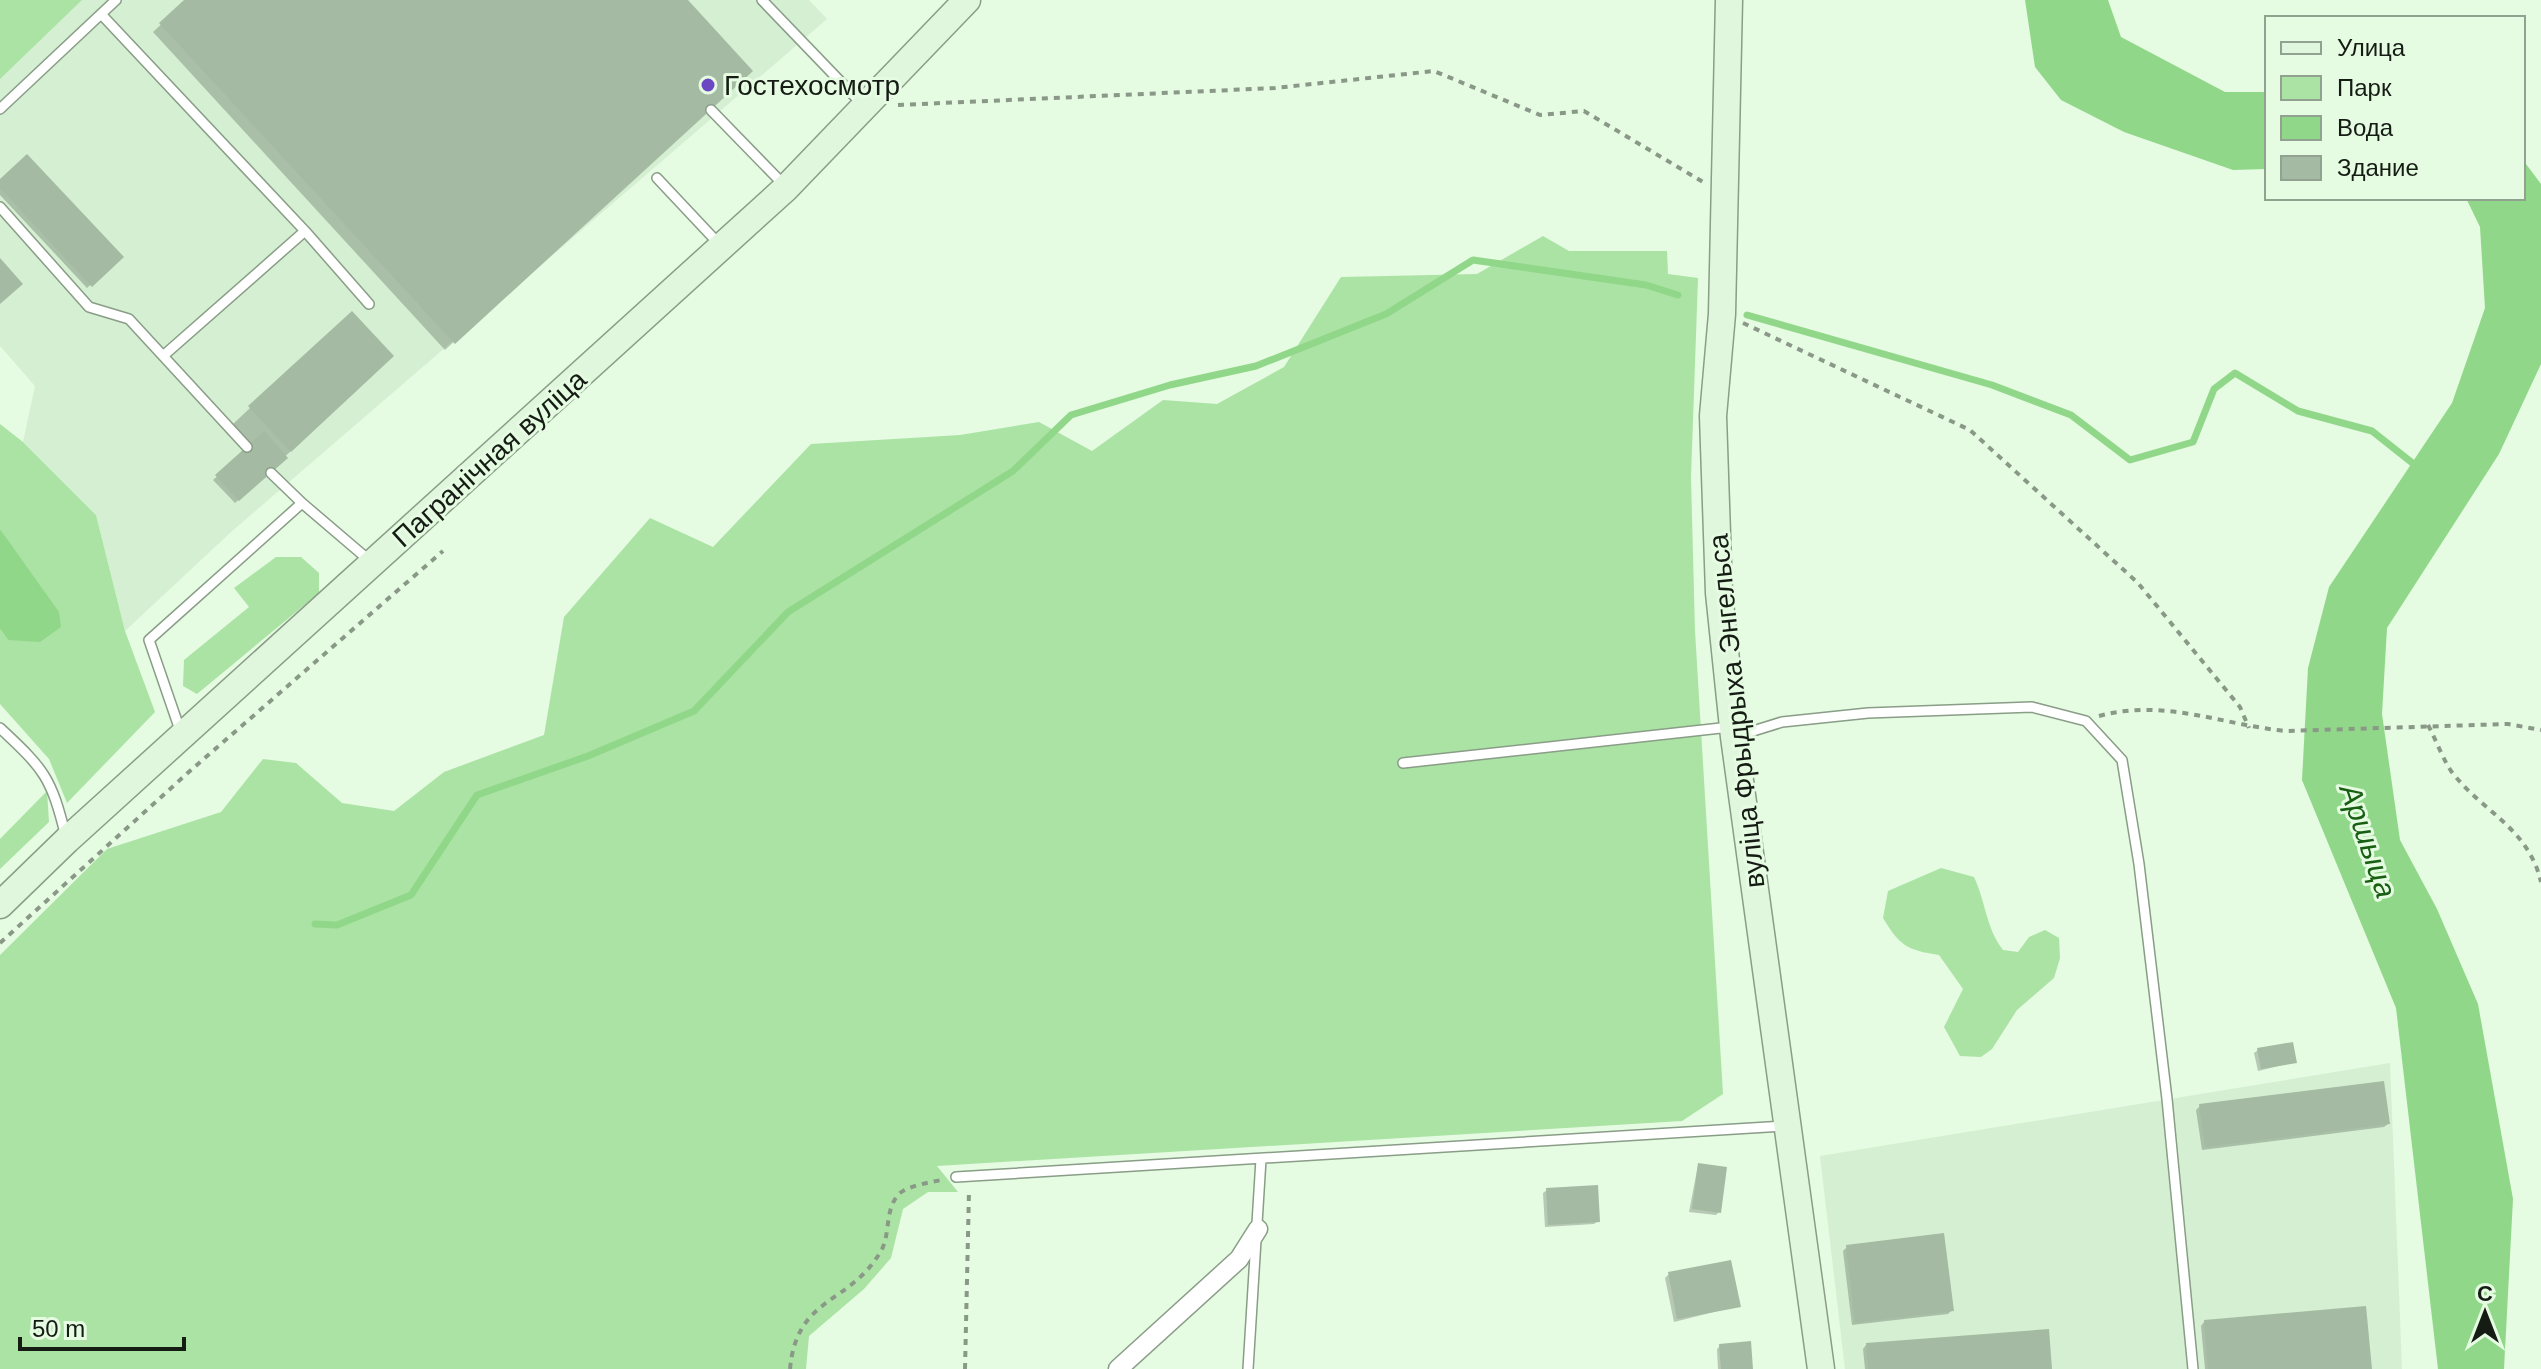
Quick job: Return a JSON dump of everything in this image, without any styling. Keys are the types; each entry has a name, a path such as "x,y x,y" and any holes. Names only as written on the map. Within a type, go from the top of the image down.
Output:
{"street":[{"name":"Пагранічная вуліца","path":"0,905 67,840 786,188 967,0"},
{"name":"вуліца Фрыдрыха Энгельса","path":"1729,0 1722,314 1713,416 1719,593 1733,732 1785,1126 1821,1369"},
{"path":"1118,1369 1239,1259 1258,1229"}],"lane":[{"path":"0,109 116,0"},
{"path":"762,0 864,107"},
{"path":"101,14 305,231 369,304"},
{"path":"711,110 786,188"},
{"path":"657,178 722,247"},
{"path":"0,207 89,307 129,319 247,447"},
{"path":"163,356 305,231"},
{"path":"271,473 373,563"},
{"path":"182,736 149,640 302,503"},
{"path":"1403,763 1733,732 1782,722 1868,713 2032,707 2086,721 2122,760 2139,864 2167,1099 2193,1369"},
{"path":"0,728 42,766 56,797 67,840"},
{"path":"956,1177 1785,1126"},
{"path":"1248,1369 1261,1159"}],"path":[{"path":"864,107 1275,88 1434,71 1540,115 1584,111 1725,196"},
{"path":"1722,314 1970,430 2138,583 2240,707 2249,728"},
{"path":"0,943 191,770 443,551"},
{"path":"2086,721 2102,714 2149,710 2200,713 2249,728 2286,731 2508,724 2541,730"},
{"path":"2428,725 2451,770 2479,800 2515,829 2541,882"},
{"path":"965,1369 970,1176"},
{"path":"790,1369 792,1349 804,1322 815,1309 863,1276 883,1248 897,1197 916,1186 956,1177"}],"shaded area":[{"path":"69,0 809,0 827,19 231,532 125,631 96,515 23,442 35,386 0,346 0,71"},
{"path":"2390,1063 2402,1369 1845,1369 1820,1156"}],"green space":[{"path":"0,0 82,0 0,79"},
{"path":"1543,236 1569,251 1667,251 1668,274 1698,278 1691,477 1695,631 1723,1094 1682,1121 937,1166 958,1192 928,1192 903,1209 891,1258 864,1289 809,1336 806,1369 0,1369 0,955 107,849 221,812 263,759 296,763 342,803 394,811 444,772 544,735 564,617 650,518 713,547 811,444 960,435 1039,422 1092,451 1163,400 1217,404 1284,367 1341,277 1477,274"},
{"path":"0,424 23,442 96,515 125,631 155,712 67,803 49,759 0,704 0,629 8,640 19,559 0,529"},
{"path":"276,557 301,557 319,573 319,593 197,694 183,686 184,660 249,607 234,588"},
{"path":"47,791 49,822 0,869 0,839"},
{"path":"1941,868 1974,877 1993,933 2003,950 2018,952 2029,937 2045,930 2059,938 2060,958 2054,978 2017,1010 1992,1049 1981,1057 1960,1056 1944,1027 1963,989 1939,955 1905,945 1883,918 1888,891"}],"water":[{"path":"2025,0 2108,0 2121,37 2225,92 2265,92 2265,169 2233,170 2124,132 2061,100 2035,67"},
{"name":"Аршыца","path":"2525,163 2541,184 2541,364 2499,454 2387,628 2382,714 2400,840 2437,909 2478,1004 2513,1199 2504,1369 2438,1369 2396,1008 2302,780 2308,668 2329,587 2452,403 2485,308 2480,227 2467,200 2525,200"},
{"path":"0,529 59,612 61,627 40,642 8,640 0,629"}],"building":[{"path":"184,0 688,0 753,71 455,344 159,23"},
{"path":"27,154 124,257 92,287 0,188 0,179"},
{"path":"0,258 23,284 0,304"},
{"path":"352,311 394,356 291,452 248,406"},
{"path":"264,431 288,458 239,501 215,475"},
{"path":"2293,1042 2297,1063 2261,1069 2257,1048"},
{"path":"2384,1081 2390,1124 2205,1147 2199,1104"},
{"path":"1698,1163 1727,1167 1721,1213 1692,1209"},
{"path":"1598,1185 1600,1222 1548,1225 1546,1188"},
{"path":"1944,1233 1954,1311 1855,1323 1846,1245"},
{"path":"1731,1260 1741,1307 1677,1319 1668,1272"},
{"path":"2366,1306 2372,1369 2208,1369 2204,1320"},
{"path":"2049,1329 2052,1369 1868,1369 1866,1343"},
{"path":"1751,1341 1753,1369 1721,1369 1719,1344"}],"waterway":[{"path":"315,924 337,925 411,895 477,795 588,756 694,711 788,612 1013,471 1071,415 1170,385 1256,366 1386,314 1473,260 1646,285 1678,295"},
{"path":"1747,315 1992,385 2071,415 2130,460 2193,442 2214,389 2235,373 2298,411 2372,431 2420,469"}],"place":[{"name":"Гостехосмотр","path":"708,85"}]}
